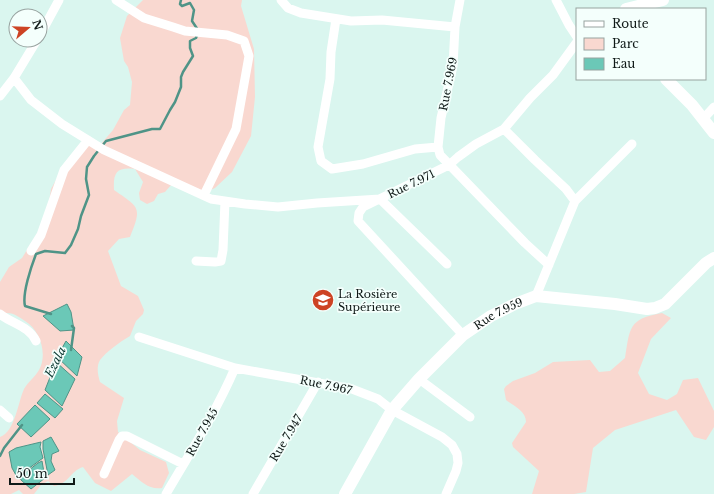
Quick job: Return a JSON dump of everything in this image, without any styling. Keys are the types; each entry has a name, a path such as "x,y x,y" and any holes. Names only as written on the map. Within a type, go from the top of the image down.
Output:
{"street":[{"path":"48,20 59,0"},
{"path":"116,0 144,18 185,31 227,35 244,41 249,56 236,129 204,195"},
{"path":"281,0 288,8 301,13 336,19 351,21 382,20 455,27"},
{"name":"Rue 7.969","path":"438,147 442,118 453,66 455,27 460,0"},
{"path":"556,0 576,36"},
{"path":"629,5 663,0"},
{"path":"336,19 331,52 330,79 318,147 321,161 332,169 364,164 415,149 438,147 440,155 449,165 525,243 549,265"},
{"name":"Rue 7.971","path":"464,335 358,221 359,213 363,207 449,165 476,144 504,129 530,98 553,75 576,43"},
{"path":"0,96 14,78 32,48"},
{"path":"14,78 32,100 62,124 101,148 211,199 278,207 380,199 446,264"},
{"path":"667,80 692,105 714,133"},
{"path":"703,119 714,107"},
{"path":"504,129 566,189 575,201"},
{"path":"31,251 40,235 64,170 88,140"},
{"path":"536,296 555,253 559,238 575,201 632,144"},
{"path":"196,261 215,262 221,260 224,250 225,201"},
{"name":"Rue 7.959","path":"345,494 392,410 419,379 464,335 491,316 515,304 536,296 615,304 647,310 655,308 665,304 706,263 714,258"},
{"path":"0,314 34,335 36,341"},
{"name":"Rue 7.967","path":"138,338 235,368 318,382 362,392 378,399 392,410 442,437 452,445 457,454 458,463 446,494"},
{"name":"Rue 7.945","path":"166,494 210,418 235,368"},
{"path":"419,379 470,417"},
{"name":"Rue 7.947","path":"253,494 318,382"},
{"path":"0,410 9,418"},
{"path":"104,474 122,436 127,436 184,464"}],"green space":[{"path":"143,0 242,0 241,6 254,49 255,97 251,136 232,172 215,188 208,191 185,191 172,184 165,192 158,194 154,201 147,204 140,200 139,193 143,182 135,169 120,170 115,175 114,179 114,190 134,205 137,214 130,237 119,239 108,251 121,286 138,296 144,310 143,314 136,321 130,336 114,347 100,360 98,365 98,374 100,382 124,398 117,421 118,432 140,450 166,462 169,473 162,488 149,487 132,474 111,491 95,483 83,467 75,471 59,485 54,486 48,481 41,485 34,494 23,494 19,490 11,494 0,494 0,437 5,434 13,423 24,389 39,370 43,357 41,343 35,330 30,325 13,314 0,314 0,282 9,267 22,258 38,232 48,209 51,189 66,162 87,144 101,144 113,130 124,110 130,105 132,82 128,67 124,61 120,38 127,16","holes":["51,437 58,452 52,454 51,461 55,471 48,472 43,449 43,441","41,442 43,458 18,477 15,448","38,463 43,463 45,477 31,489 22,475"]},
{"path":"662,313 671,318 651,339 638,373 649,394 667,400 677,394 683,380 698,378 714,411 714,427 706,440 694,437 676,410 615,430 593,448 586,492 574,494 532,494 539,471 513,447 512,443 526,422 522,412 506,400 504,389 506,386 513,381 535,373 553,362 590,360 599,372 610,371 625,358 628,339 633,326 643,318"}],"water":[{"path":"67,304 71,312 74,330 60,331 43,316"},
{"path":"66,341 82,357 77,376 57,357"},
{"path":"56,362 75,379 62,406 45,390"},
{"path":"45,394 63,409 55,418 37,403"},
{"path":"35,405 50,419 31,437 17,424"},
{"path":"51,437 59,451 52,454 51,461 55,470 48,475 43,441"},
{"path":"41,442 40,447 43,458 17,477 12,468 9,452 16,448"},
{"path":"42,461 45,478 31,489 21,480 20,477"}],"waterway":[{"path":"181,0 180,4 182,6 190,3 194,10 192,21 198,30"},
{"name":"Ezala","path":"51,314 25,306 24,301 26,288 36,254 45,251 65,253 71,245 89,195 86,179 87,167 106,141 152,129 160,129 175,102 181,87 181,77 193,56 190,48 190,41 196,38 197,35"},
{"name":"Ezala","path":"71,350 74,328 72,326"},
{"name":"Ezala","path":"0,456 4,448 22,425"}],"place":[{"name":"La Rosière Supérieure","path":"323,300"}]}
